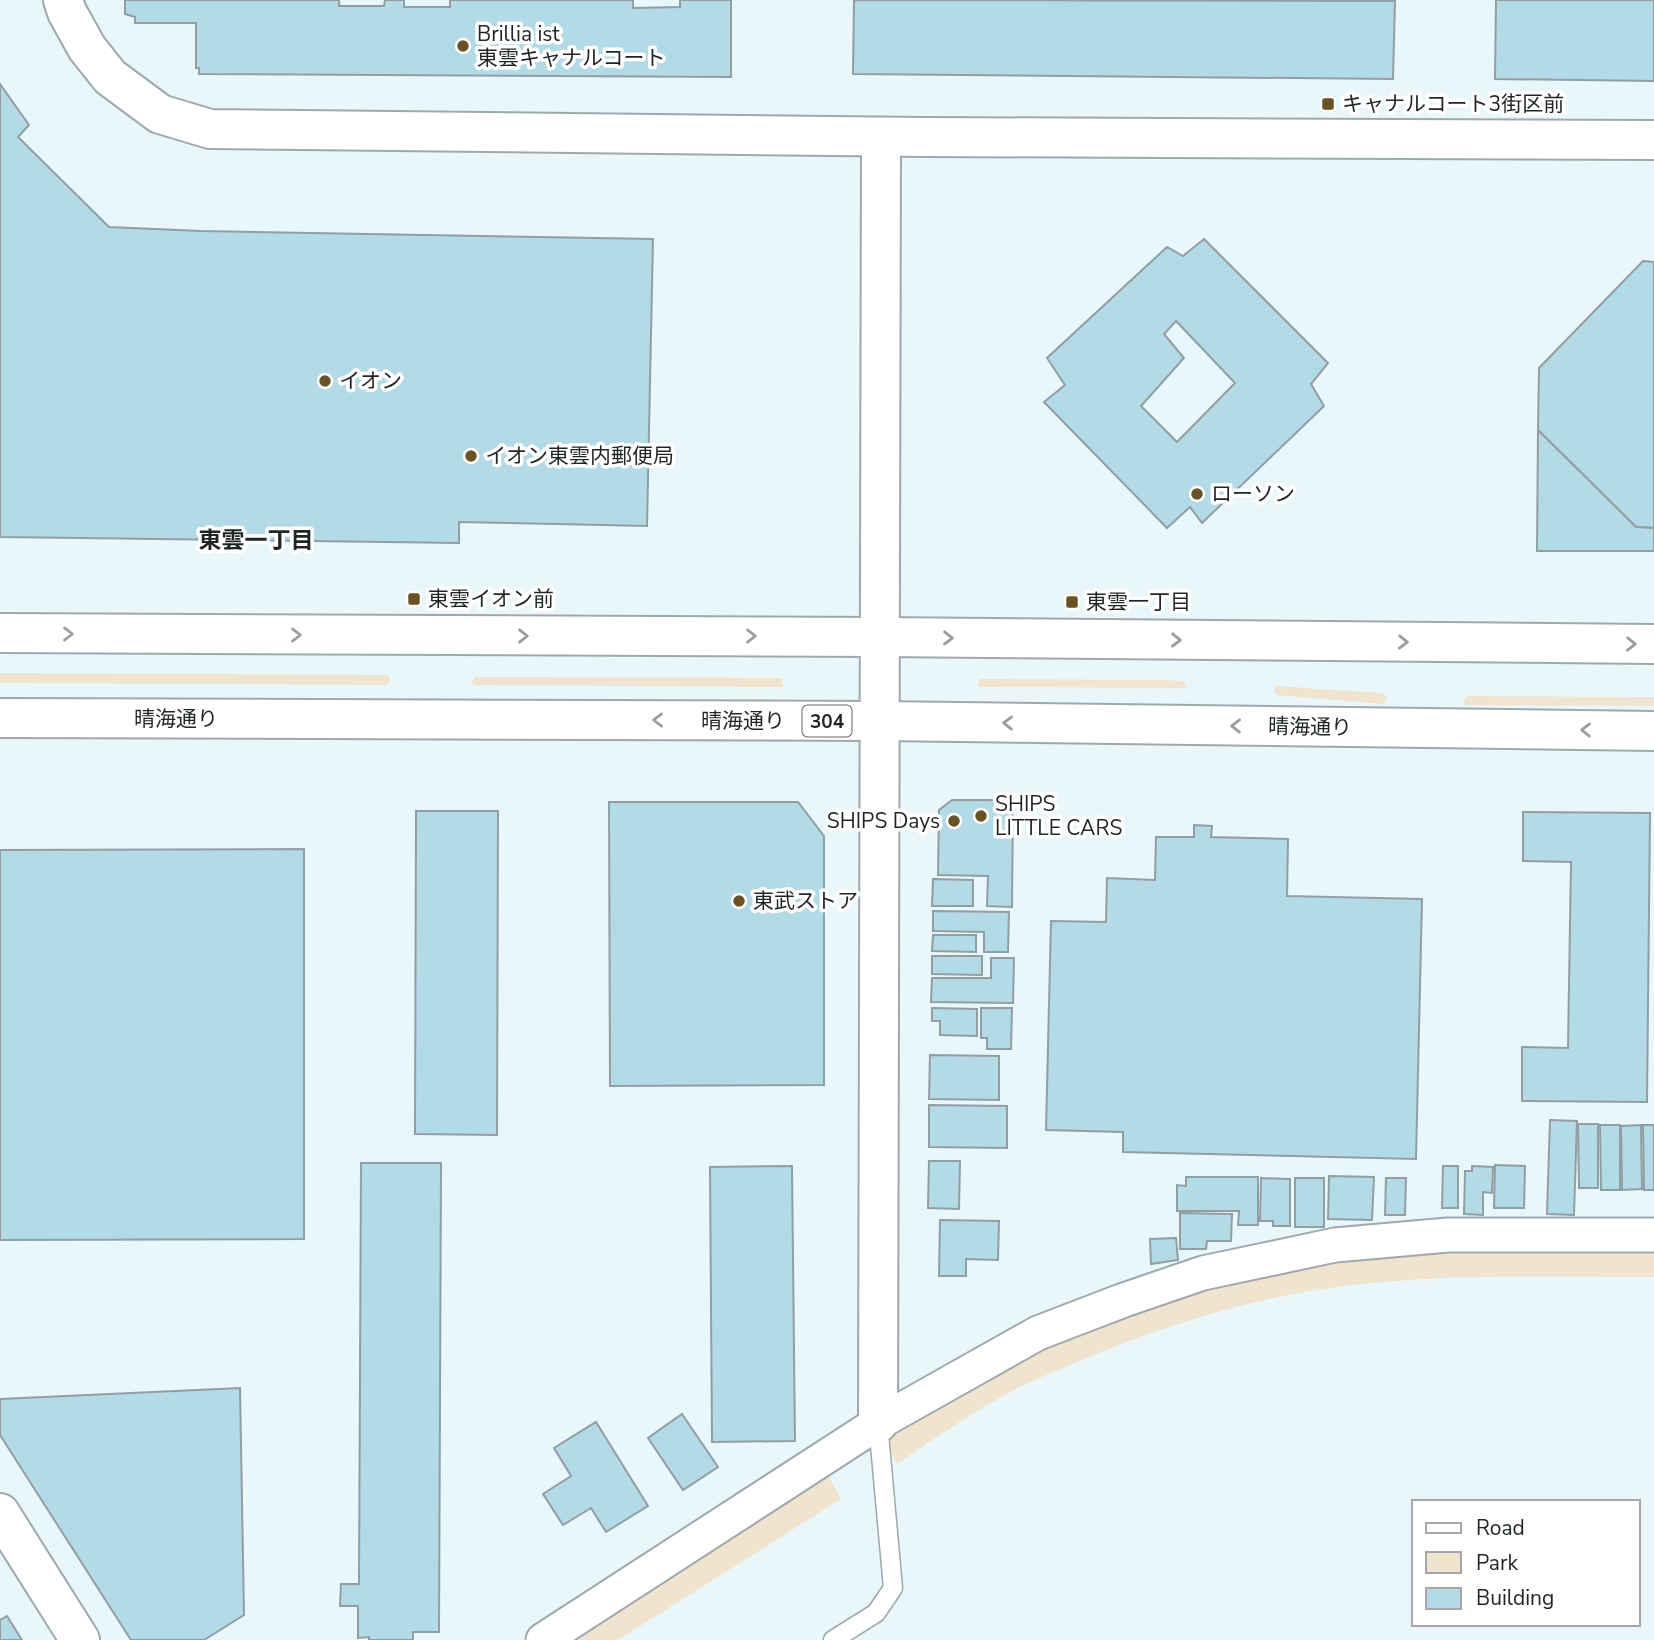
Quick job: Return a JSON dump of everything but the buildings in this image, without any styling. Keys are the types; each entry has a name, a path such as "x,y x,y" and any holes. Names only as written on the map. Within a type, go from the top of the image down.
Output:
{"main road":[{"path":"64,0 67,12 87,48 110,77 160,114 210,129 881,137 1654,140"},
{"path":"878,1423 881,137"},
{"path":"0,633 880,637 1654,645"},
{"name":"晴海通り","path":"0,718 880,721 1654,731"},
{"path":"0,1513 80,1640"}],"street":[{"path":"543,1640 878,1423 1038,1333 1203,1272 1335,1245 1448,1234 1654,1235"}],"lane":[{"path":"833,1640 876,1613 893,1588 878,1423"}],"green space":[{"path":"0,673 388,675 391,681 386,685 0,683"},
{"path":"475,677 782,678 783,687 475,685 471,682"},
{"path":"979,679 1164,680 1182,681 1187,685 1185,688 978,687"},
{"path":"1275,686 1383,693 1387,698 1383,704 1277,695"},
{"path":"1467,696 1654,697 1654,706 1466,705 1463,701"},
{"path":"1654,1248 1654,1277 1482,1277 1395,1281 1310,1291 1220,1311 1105,1350 1032,1381 1002,1396 897,1464 882,1435 1041,1343 1196,1286 1392,1251"},
{"path":"829,1477 841,1499 618,1640 571,1640"}],"place":[{"name":"Brillia ist 東雲キャナルコート","path":"463,46"},
{"name":"キャナルコート3街区前","path":"1328,104"},
{"name":"イオン","path":"325,381"},
{"name":"イオン東雲内郵便局","path":"471,456"},
{"name":"ローソン","path":"1197,494"},
{"name":"東雲イオン前","path":"414,599"},
{"name":"東雲一丁目","path":"1072,602"},
{"name":"SHIPS LITTLE CARS","path":"981,816"},
{"name":"SHIPS Days","path":"954,821"},
{"name":"東武ストア","path":"739,901"}],"district":[{"name":"東雲一丁目","path":"256,540"}]}
